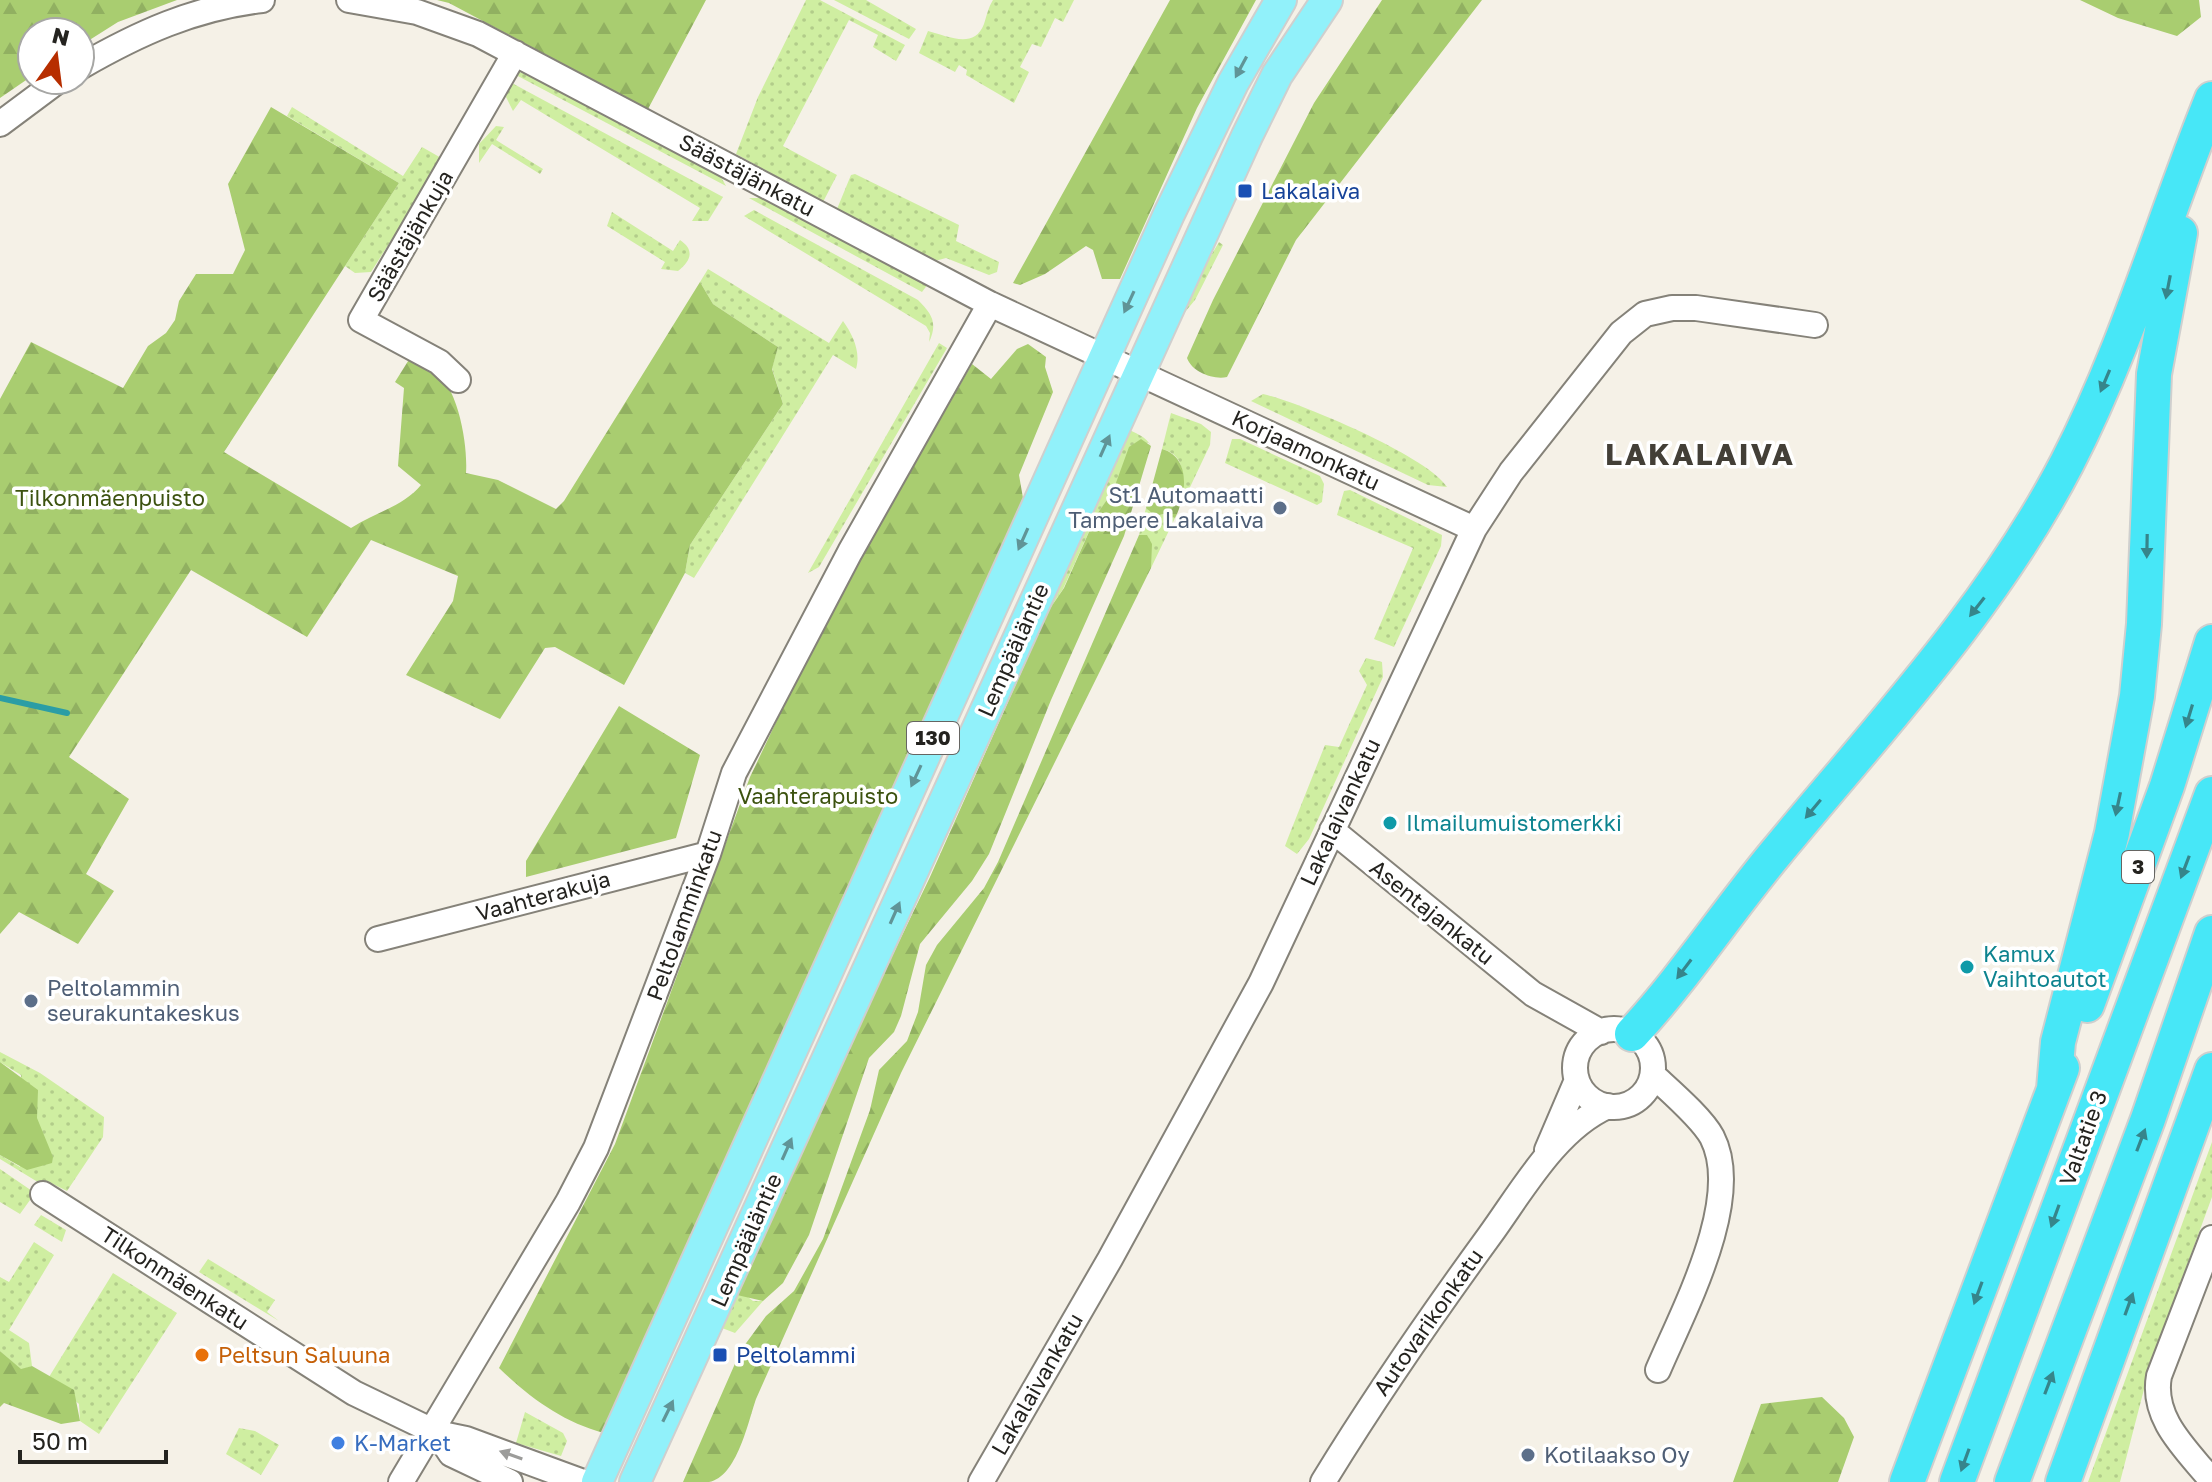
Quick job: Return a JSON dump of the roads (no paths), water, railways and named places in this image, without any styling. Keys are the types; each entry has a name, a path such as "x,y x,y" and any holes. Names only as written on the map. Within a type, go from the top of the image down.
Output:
{"highway":[{"path":"1616,1033 1731,907 1927,671 1988,592 2026,535 2066,464 2130,322 2168,208 2212,99"},
{"path":"2054,1089 2058,1042 2127,762 2144,624 2154,374 2175,251 2212,132"},
{"name":"3","path":"1907,1482 2167,786 2212,642"},
{"name":"Valtatie 3","path":"1957,1482 2212,794"},
{"path":"2012,1482 2148,1119 2212,933"},
{"path":"2063,1482 2212,1070"}],"main road":[{"name":"Lempääläntie","path":"597,1482 1209,129 1281,0"},
{"name":"Lempääläntie","path":"635,1482 1266,97 1327,0"}],"street":[{"path":"96,59 169,21 220,5 262,0"},
{"name":"Säästäjänkatu","path":"349,0 444,20 515,53 990,304 1139,373"},
{"name":"Säästäjänkuja","path":"458,380 439,362 361,320 515,53"},
{"path":"0,124 38,96"},
{"name":"Peltolamminkatu","path":"401,1482 435,1432 596,1148 708,854 734,773 850,552 990,304"},
{"name":"Lakalaivankatu","path":"981,1482 1110,1259 1261,983 1474,529 1511,472 1621,333 1645,314 1672,308 1696,308 1815,325"},
{"name":"Korjaamonkatu","path":"1139,373 1474,529"},
{"name":"Asentajankatu","path":"1332,830 1533,994 1578,1054"},
{"name":"Vaahterakuja","path":"378,939 708,854"},
{"name":"Asentajankatu","path":"1533,994 1616,1033"},
{"path":"1658,1370 1706,1258 1716,1221 1719,1163 1711,1135 1653,1075 1649,1051 1616,1033 1590,1037 1578,1054 1577,1080 1586,1094 1608,1106 1637,1100 1660,1105 1702,1126"},
{"path":"1637,1100 1653,1075"},
{"name":"Autovarikonkatu","path":"1539,1167 1577,1080"},
{"name":"Autovarikonkatu","path":"1323,1482 1387,1379 1539,1167 1586,1118 1608,1106"},
{"name":"Tilkonmäenkatu","path":"43,1194 354,1393 435,1432 466,1439 583,1482"},
{"path":"2212,1238 2159,1376 2157,1393 2169,1426 2212,1481"},
{"name":"Tilkonmäenkatu","path":"435,1432 451,1454 510,1482"}],"waterway":[{"path":"0,698 67,713"}],"place":[{"name":"Lakalaiva","path":"1245,191"},
{"name":"St1 Automaatti Tampere Lakalaiva","path":"1280,508"},
{"name":"Ilmailumuistomerkki","path":"1390,823"},
{"name":"Kamux Vaihtoautot","path":"1967,967"},
{"name":"Peltolammin seurakuntakeskus","path":"31,1001"},
{"name":"Peltsun Saluuna","path":"202,1355"},
{"name":"Peltolammi","path":"720,1355"},
{"name":"K-Market","path":"338,1443"},
{"name":"Kotilaakso Oy","path":"1528,1455"}],"district":[{"name":"LAKALAIVA","path":"1700,455"}],"park label":[{"name":"Tilkonmäenpuisto","path":"110,498"},
{"name":"Vaahterapuisto","path":"818,796"}]}
